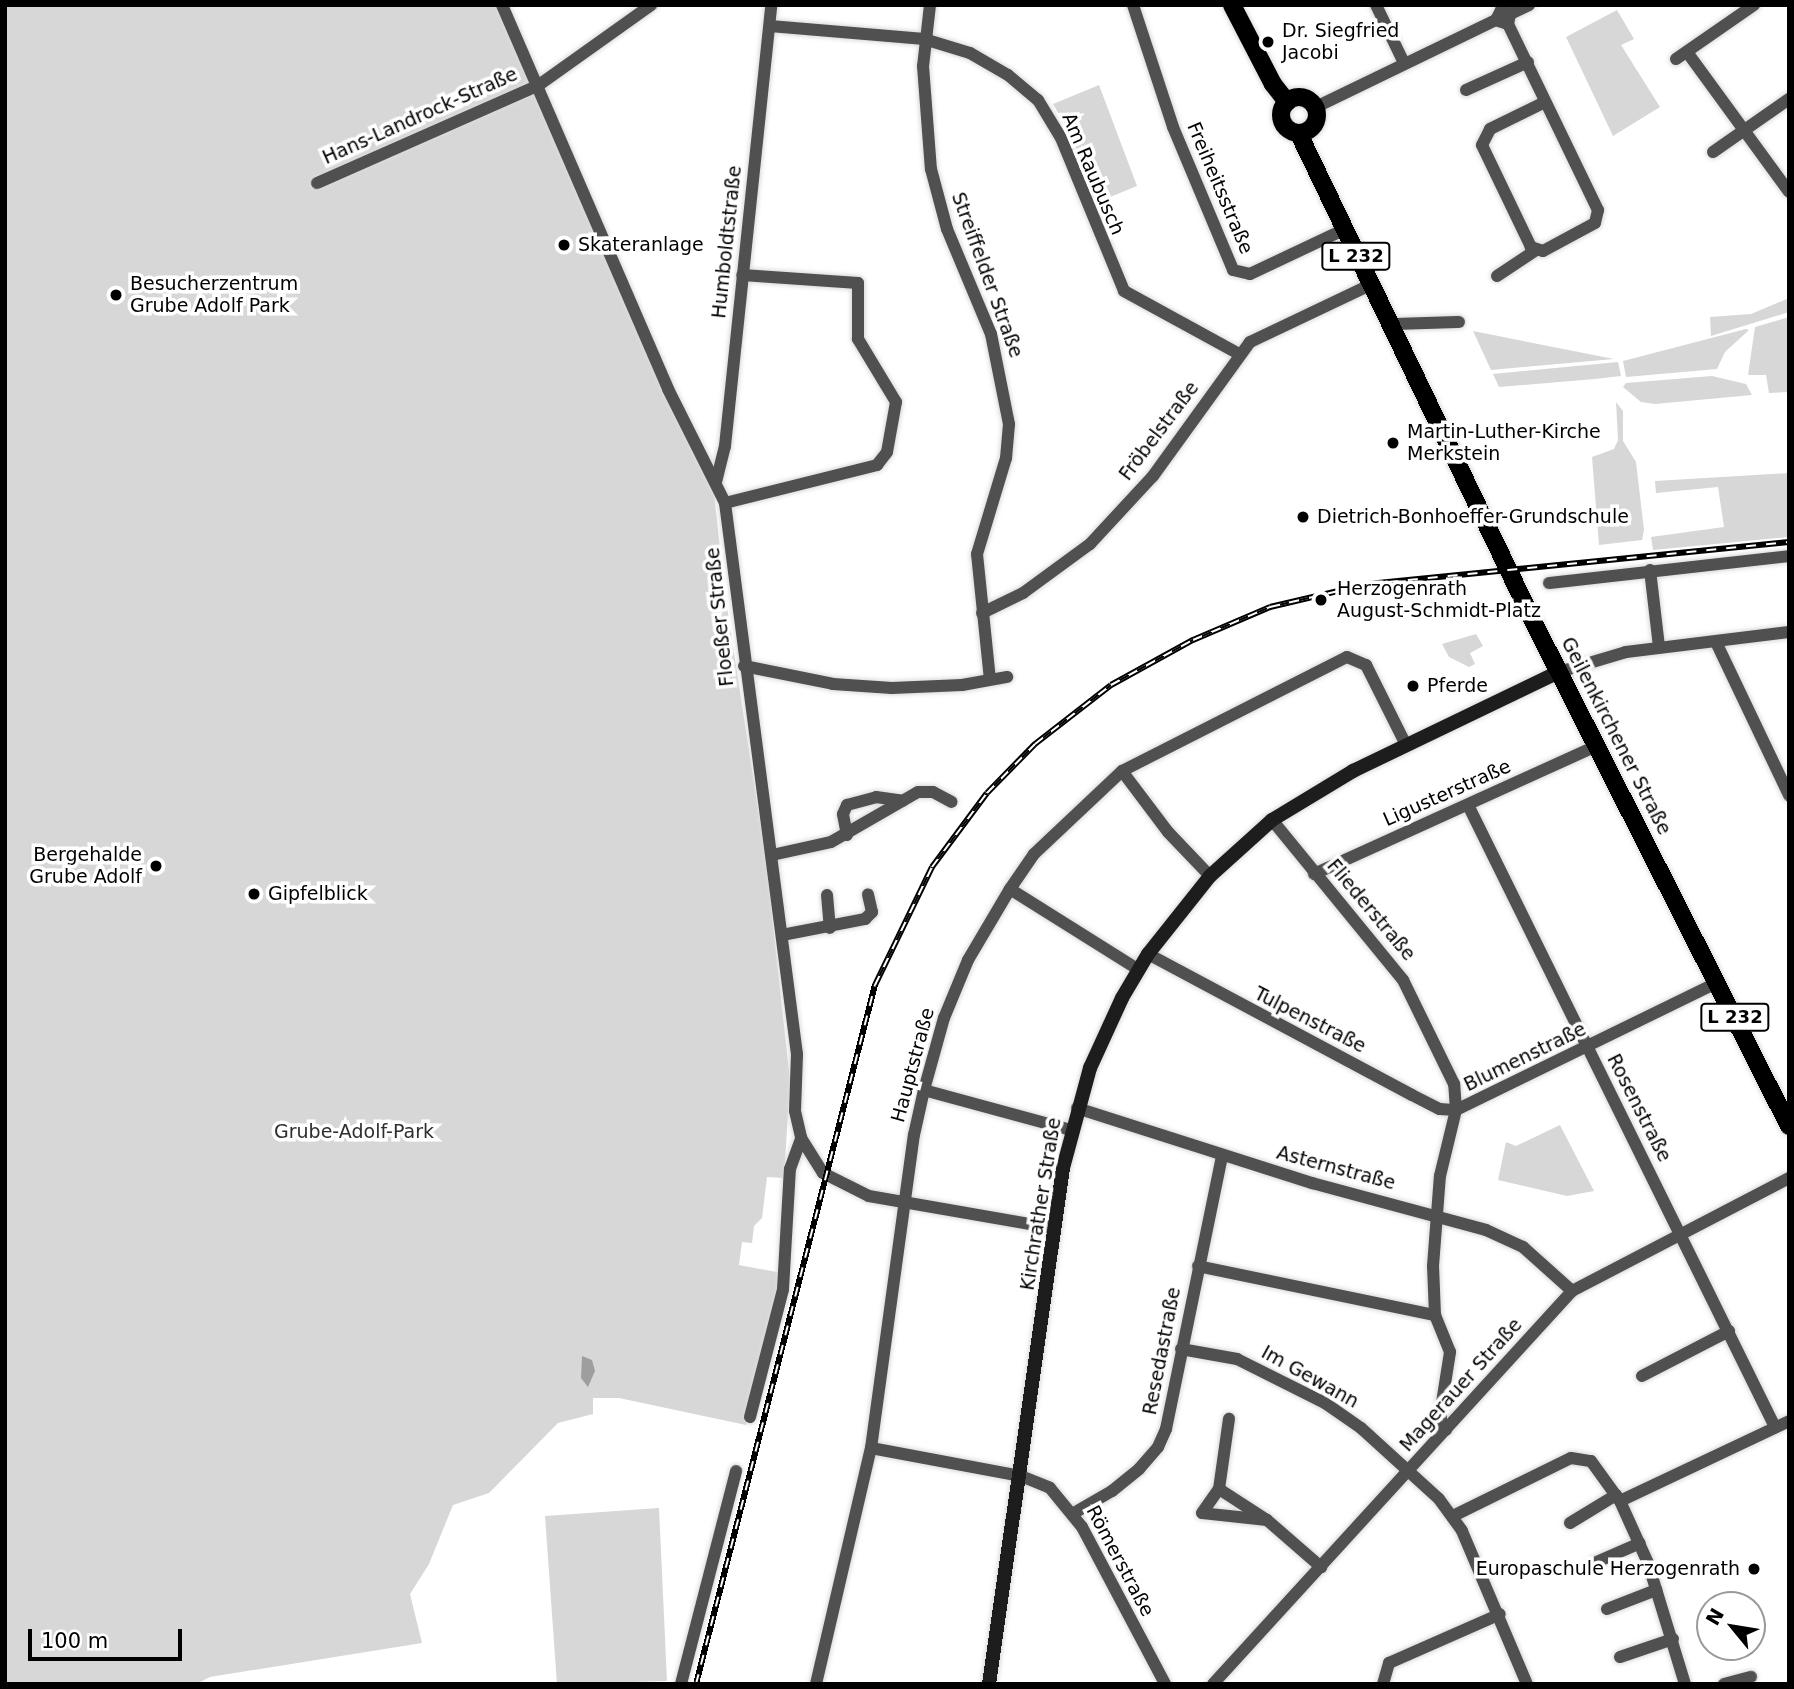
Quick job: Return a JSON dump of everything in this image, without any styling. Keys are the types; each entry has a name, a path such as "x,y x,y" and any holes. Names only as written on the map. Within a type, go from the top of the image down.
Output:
{"main road":[{"name":"L 232","path":"1232,5 1273,84 1287,102 1282,122 1299,134"},
{"path":"1287,102 1303,97 1316,107 1315,125 1299,134"},
{"name":"Geilenkirchener Straße","path":"1299,134 1343,230 1393,324 1559,672 1789,1126"},
{"name":"Kirchrather Straße","path":"989,1684 1021,1476 1053,1228 1077,1108 1109,1023 1149,954 1210,876 1272,820 1332,782 1559,672"}],"street":[{"name":"Floeßer Straße","path":"502,5 539,85 668,389 724,503 797,1054 795,1111 801,1138 812,1159 834,1181 869,1196 1053,1228"},
{"name":"Hans-Landrock-Straße","path":"317,183 539,85 651,5"},
{"name":"Humboldtstraße","path":"716,482 724,446 771,5"},
{"name":"Streiffelder Straße","path":"930,5 924,39 931,169 947,229 991,334 1009,424 1006,458 977,554 990,679"},
{"name":"Freiheitsstraße","path":"1133,5 1173,127 1233,270 1250,274 1343,230"},
{"path":"1376,5 1404,63"},
{"path":"1316,107 1503,15 1529,5"},
{"path":"1754,5 1682,56 1744,131 1789,192"},
{"path":"1497,276 1536,250 1562,242 1598,218 1598,210 1503,15"},
{"name":"Am Raubusch","path":"770,26 924,39 970,53 1038,100 1061,138 1124,291 1239,354"},
{"path":"1466,90 1528,62"},
{"path":"1713,152 1789,99"},
{"path":"1536,250 1482,145 1490,129 1545,102"},
{"path":"724,503 877,465 887,452 896,402 858,340 858,283 743,275"},
{"name":"Fröbelstraße","path":"982,613 1023,593 1090,544 1153,476 1239,354 1275,329 1372,284"},
{"path":"1393,324 1459,322"},
{"path":"1549,583 1789,556"},
{"path":"1650,570 1659,647"},
{"path":"1559,672 1587,661 1659,647 1789,632"},
{"path":"1716,642 1789,795"},
{"name":"Hauptstraße","path":"816,1684 871,1448 924,1090 944,1018 968,960 1010,889 1034,854 1122,771 1325,667 1358,658 1366,665 1406,745"},
{"path":"744,666 844,685 934,687 1007,677"},
{"name":"Ligusterstraße","path":"1314,874 1596,746"},
{"path":"1122,771 1168,832 1210,876"},
{"path":"772,855 816,847 847,835 903,801 926,791 952,802"},
{"path":"847,835 843,814 847,805 876,797 903,801"},
{"name":"Rosenstraße","path":"1468,805 1587,1049 1682,1231 1775,1427"},
{"name":"Fliederstraße","path":"1272,820 1403,980 1454,1084 1456,1110"},
{"path":"1010,889 1139,970"},
{"path":"782,935 830,928 870,917 868,894"},
{"path":"827,895 830,928"},
{"name":"Tulpenstraße","path":"1149,954 1412,1095 1440,1109 1456,1110"},
{"name":"Blumenstraße","path":"1446,1430 1441,1424 1441,1409 1450,1352 1434,1315 1433,1266 1440,1175 1456,1110 1587,1049 1716,982"},
{"path":"924,1090 1071,1130"},
{"name":"Asternstraße","path":"1077,1108 1222,1156 1438,1216 1523,1247 1572,1291"},
{"path":"750,1418 783,1289 790,1169 801,1138"},
{"name":"Resedastraße","path":"1073,1513 1112,1492 1158,1447 1171,1411 1181,1349 1222,1156"},
{"name":"Magerauer Straße","path":"1213,1684 1572,1291 1682,1231 1789,1178"},
{"path":"1198,1266 1434,1315"},
{"path":"1642,1376 1729,1331"},
{"name":"Im Gewann","path":"1181,1349 1237,1359 1325,1403 1409,1471 1452,1516 1500,1614 1527,1684"},
{"path":"1229,1419 1219,1489 1202,1513 1267,1520"},
{"path":"1570,1523 1618,1498 1789,1421"},
{"name":"Römerstraße","path":"871,1448 1021,1476 1050,1489 1073,1513 1165,1684"},
{"path":"1452,1516 1571,1458 1591,1461 1618,1498 1640,1543 1673,1639 1685,1684"},
{"path":"681,1684 736,1471"},
{"path":"1219,1489 1267,1520 1321,1567"},
{"path":"1592,1564 1640,1543"},
{"path":"1606,1609 1656,1590"},
{"path":"1384,1678 1398,1658 1500,1614"},
{"path":"1620,1657 1673,1639"},
{"path":"1724,1684 1751,1677"}],"green space":[{"name":"Grube-Adolf-Park","path":"5,5 502,5 714,493 725,594 766,861 790,1080 784,1178 767,1177 762,1218 754,1226 752,1243 742,1242 739,1265 782,1273 746,1425 619,1398 593,1398 593,1414 558,1423 489,1493 453,1505 429,1564 410,1594 422,1643 210,1677 196,1684 5,1684"},
{"path":"1617,10 1634,39 1621,45 1660,107 1613,136 1566,37"},
{"path":"1099,85 1137,186 1098,202 1069,131 1053,104"},
{"path":"1789,298 1789,312 1711,336 1710,317 1751,314"},
{"path":"1789,317 1789,392 1769,393 1766,375 1748,375 1755,327"},
{"path":"1749,330 1725,352 1717,369 1626,377 1623,361"},
{"path":"1473,331 1614,359 1491,370"},
{"path":"1618,362 1621,376 1595,379 1499,387 1493,374"},
{"path":"1712,376 1746,384 1752,395 1655,404 1641,402 1623,387 1626,383"},
{"path":"1616,402 1623,411 1623,441 1636,462 1644,530 1642,540 1599,545 1592,457 1614,449 1618,440"},
{"path":"1789,473 1789,537 1653,550 1651,537 1724,527 1718,487 1656,493 1655,481"},
{"path":"1476,634 1483,646 1470,653 1475,664 1469,667 1449,657 1442,644"},
{"path":"1560,1125 1594,1191 1567,1196 1498,1180 1506,1142 1516,1146"},
{"path":"659,1508 667,1681 557,1684 545,1516"}],"shaded area":[{"path":"582,1356 592,1360 595,1371 588,1387 581,1378"}],"railway":[{"path":"696,1684 875,985 932,867 987,793 1035,744 1111,685 1193,640 1270,607 1368,584 1789,542"}],"place":[{"name":"Dr. Siegfried Jacobi","path":"1268,42"},
{"name":"Skateranlage","path":"564,245"},
{"name":"Besucherzentrum Grube Adolf Park","path":"116,295"},
{"name":"Martin-Luther-Kirche Merkstein","path":"1393,443"},
{"name":"Dietrich-Bonhoeffer-Grundschule","path":"1303,517"},
{"name":"Herzogenrath August-Schmidt-Platz","path":"1321,600"},
{"name":"Pferde","path":"1413,686"},
{"name":"Bergehalde Grube Adolf","path":"156,866"},
{"name":"Gipfelblick","path":"254,894"},
{"name":"Europaschule Herzogenrath","path":"1754,1569"}]}
